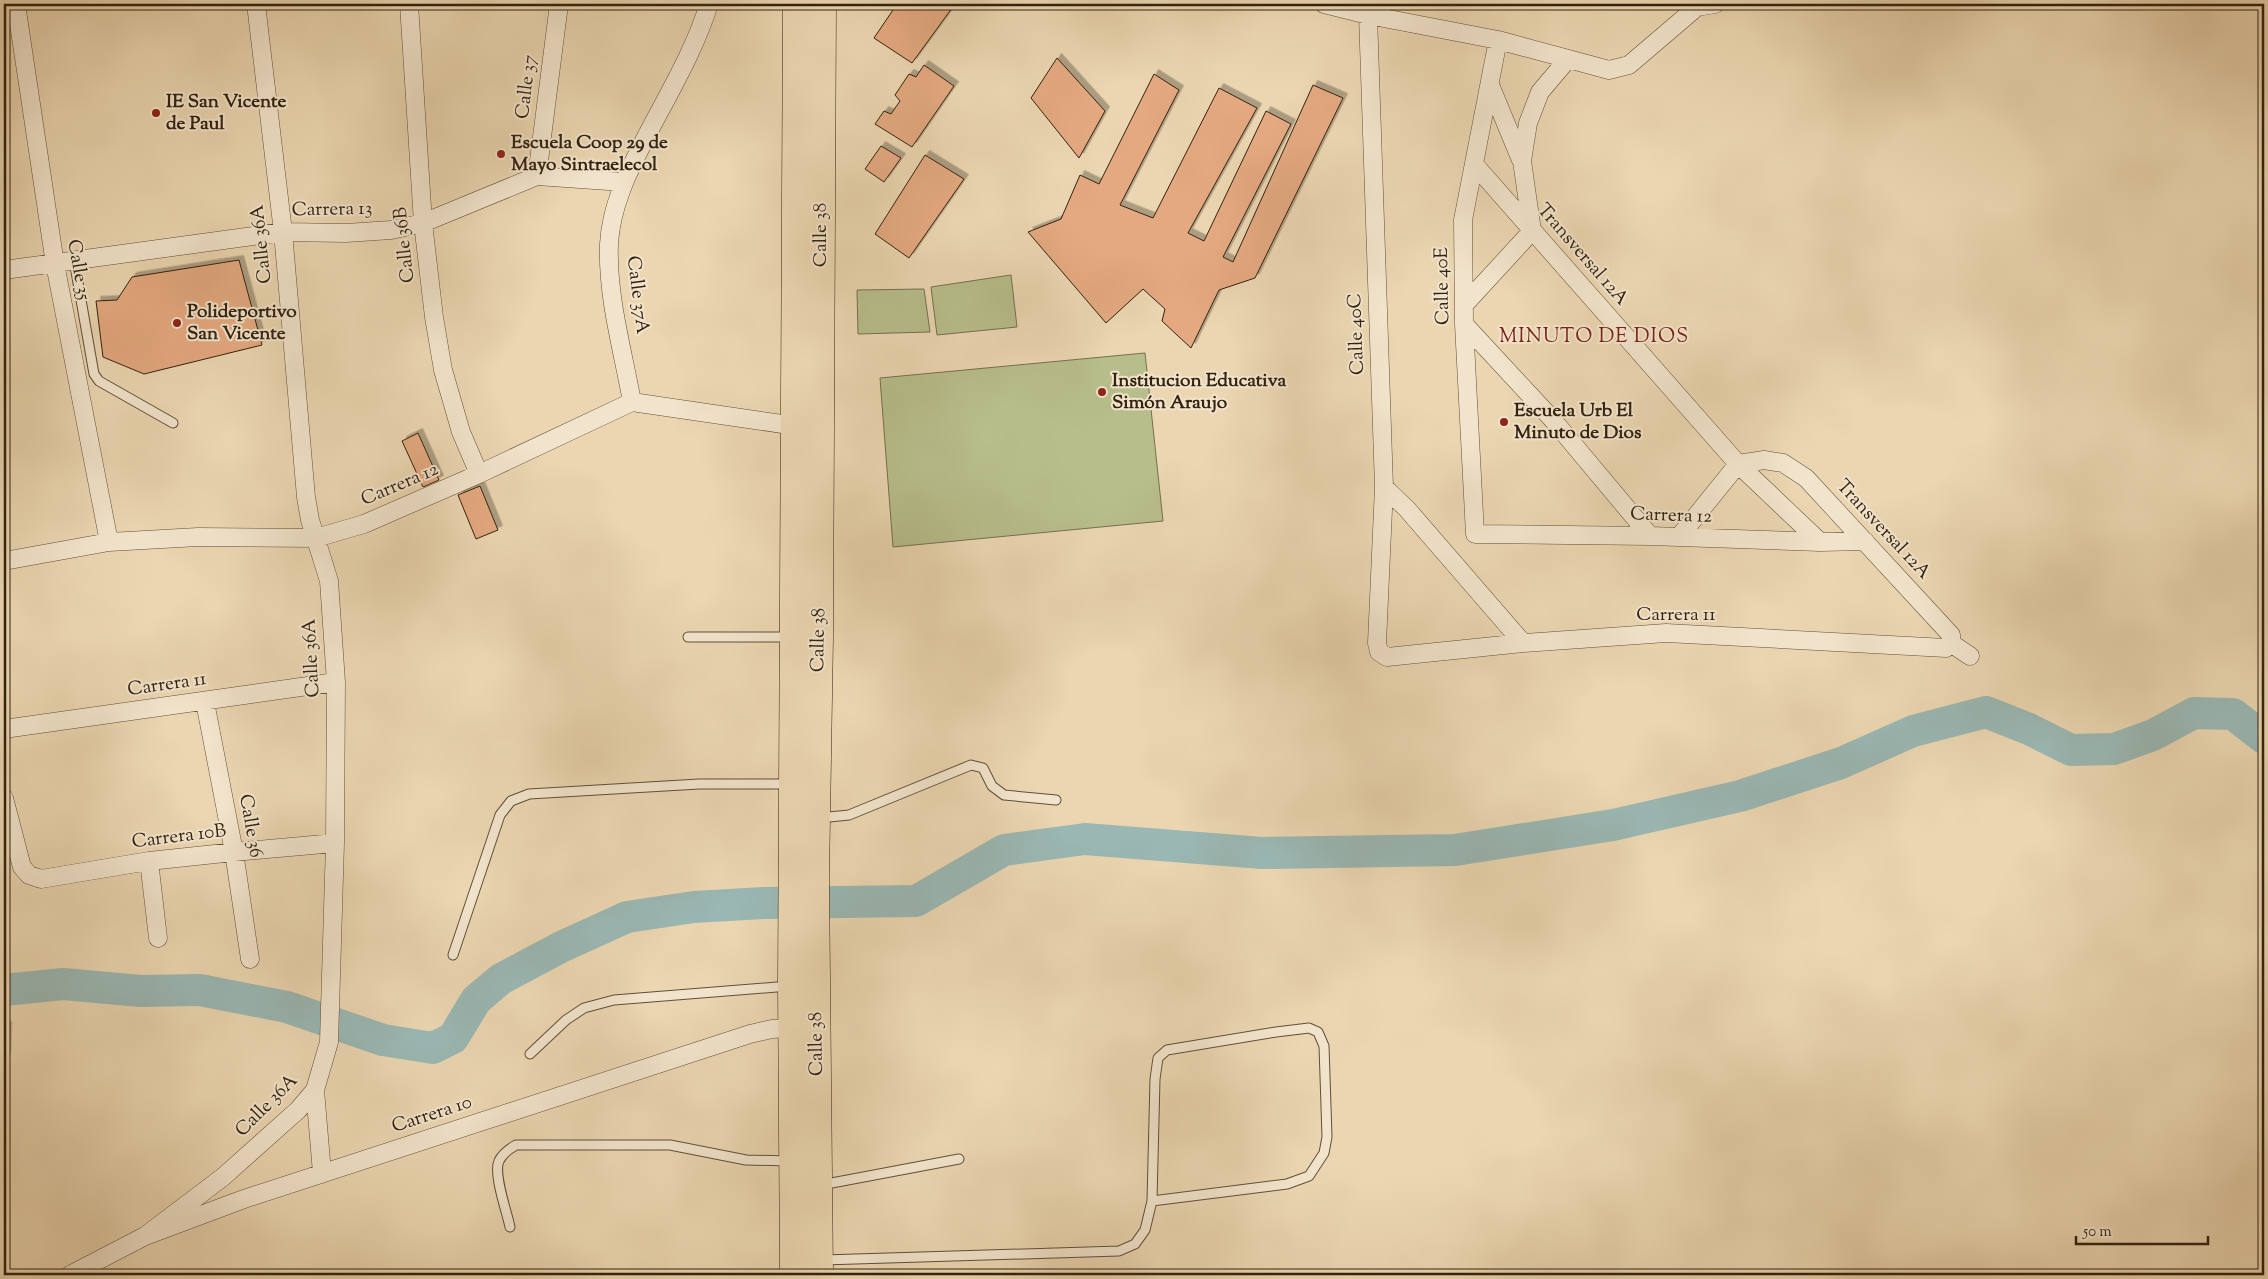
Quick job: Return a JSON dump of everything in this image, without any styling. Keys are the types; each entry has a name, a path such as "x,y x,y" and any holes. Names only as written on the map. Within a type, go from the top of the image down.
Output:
{"highway":[{"name":"Calle 38","path":"797,4 796,426 816,819 804,876"},
{"name":"Calle 38","path":"819,1268 819,1185 805,1027 804,876 793,784 806,638 822,4"},
{"name":"Calle 38","path":"794,1275 792,1161 805,1027"}],"street":[{"name":"Calle 35","path":"16,4 55,264 109,542"},
{"name":"Calle 36A","path":"145,1236 223,1177 279,1128 316,1090 329,1042 332,1002 336,682 329,581 306,498 283,232 256,4"},
{"name":"Calle 36B","path":"409,4 423,223 443,370 461,432 479,474"},
{"name":"Calle 37","path":"537,176 559,4"},
{"name":"Calle 37A","path":"632,402 610,281 609,243 614,214 623,182 696,38 709,4"},
{"path":"1324,4 1368,15 1498,40 1609,70 1629,65 1697,7 1715,4"},
{"name":"Calle 40C","path":"1368,15 1384,487 1377,644 1379,652"},
{"name":"Calle 40E","path":"1476,534 1464,324 1463,220 1498,40"},
{"path":"1522,161 1528,123 1540,92 1568,59"},
{"path":"1464,305 1532,231 1522,161 1490,85"},
{"name":"Transversal 12A","path":"1474,164 1738,464 1820,542"},
{"name":"Carrera 13","path":"4,270 283,232 346,233 391,230 423,223 537,176 623,182"},
{"path":"1464,324 1553,420 1650,536"},
{"path":"632,402 796,426"},
{"name":"Carrera 12","path":"4,561 109,542 198,537 316,538 364,524 479,474 632,402"},
{"name":"Transversal 12A","path":"1738,464 1764,460 1783,463 1806,478 1951,635 1952,644"},
{"path":"1679,537 1738,464"},
{"path":"1384,487 1407,509 1523,643"},
{"name":"Carrera 12","path":"1476,534 1650,536 1820,542 1865,540"},
{"name":"Carrera 11","path":"1379,652 1387,657 1523,643 1666,633 1946,648 1952,644"},
{"path":"1952,644 1970,656"},
{"name":"Carrera 11","path":"4,729 206,702 336,682"},
{"name":"Calle 36","path":"206,702 234,852 250,959"},
{"name":"Carrera 10B","path":"4,798 22,867 29,875 40,879 149,862 335,843"},
{"path":"149,862 158,938"},
{"name":"Carrera 10","path":"70,1275 145,1236 244,1199 750,1034 805,1027"},
{"path":"316,1090 322,1173"}],"lane":[{"path":"74,260 94,374 99,381 173,423"},
{"path":"688,637 806,638"},
{"path":"816,819 849,815 971,765 983,768 992,786 1004,795 1056,800"},
{"path":"453,955 500,815 511,801 529,794 699,784 793,784"},
{"path":"530,1054 566,1020 584,1008 614,1000 804,985"},
{"path":"819,1268 1119,1250 1135,1244 1145,1230 1152,1201 1155,1079 1158,1058 1167,1050 1276,1032 1309,1028 1318,1032 1324,1046 1327,1137 1324,1153 1309,1176 1288,1184 1152,1201"},
{"path":"510,1227 497,1170 499,1160 508,1149 516,1145 670,1145 746,1160 792,1161"},
{"path":"819,1185 959,1159"}],"green space":[{"path":"1011,275 1017,327 937,335 931,287"},
{"path":"924,289 930,332 858,334 857,290"},
{"path":"1145,353 1163,521 893,547 880,378"}],"building":[{"path":"897,4 955,4 912,63 874,38"},
{"path":"1057,58 1105,111 1079,158 1031,98"},
{"path":"924,65 954,86 912,147 875,124 884,111 891,114 900,101 895,95 909,74 916,77"},
{"path":"1154,74 1179,90 1120,205 1153,218 1219,88 1257,108 1188,233 1204,241 1266,111 1291,124 1223,257 1233,262 1313,85 1343,98 1255,278 1219,290 1191,348 1162,321 1165,309 1143,289 1106,323 1028,232 1061,219 1080,175 1099,184"},
{"path":"881,146 901,158 884,182 865,169"},
{"path":"925,155 964,179 909,258 875,234"},
{"name":"Polideportivo San Vicente","path":"239,260 262,345 144,374 103,357 96,301 117,300 132,277"},
{"path":"418,433 439,480 423,487 402,441"},
{"path":"480,486 498,530 476,539 458,495"},
{"path":"4,1026 7,1026 6,1057 4,1057"}],"waterway":[{"path":"4,990 63,984 141,991 200,990 287,1007 383,1040 433,1048 453,1038 476,1000 501,979 561,947 627,917 694,907 764,903 916,901 1004,850 1085,839 1262,853 1455,850 1613,825 1740,796 1841,763 1913,731 1986,712 2029,729 2071,750 2114,749 2153,735 2194,713 2233,714 2264,738"}],"place":[{"name":"IE San Vicente de Paul","path":"156,113"},
{"name":"Escuela Coop 29 de Mayo Sintraelecol","path":"501,154"},
{"name":"Polideportivo San Vicente","path":"177,323"},
{"name":"Institucion Educativa Simón Araujo","path":"1102,392"},
{"name":"Escuela Urb El Minuto de Dios","path":"1504,422"}],"district":[{"name":"MINUTO DE DIOS","path":"1594,337"}]}
